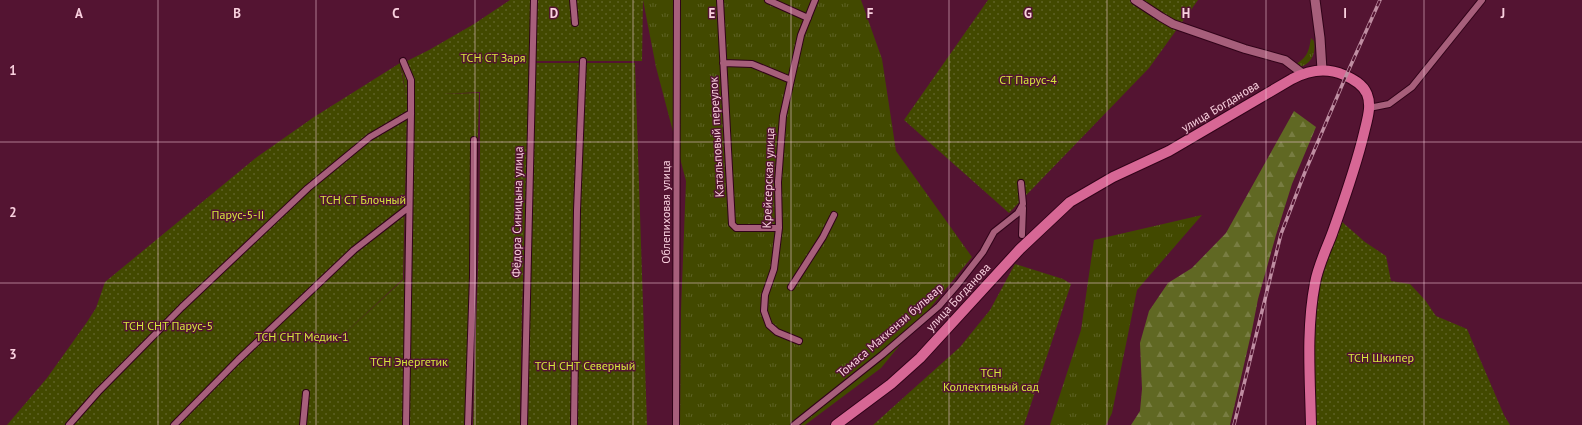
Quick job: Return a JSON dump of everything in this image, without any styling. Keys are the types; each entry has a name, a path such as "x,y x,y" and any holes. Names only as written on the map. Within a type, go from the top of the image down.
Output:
{"main road":[{"path":"1315,0 1322,70"},
{"name":"улица Богданова","path":"836,425 891,384 915,362 1020,249 1070,202 1113,177 1169,151 1302,74 1322,70 1337,72 1361,85 1367,94 1369,108 1357,160 1314,287 1311,302 1309,353 1311,425"}],"street":[{"name":"Фёдора Синицына улица","path":"524,425 534,0"},
{"path":"573,0 575,23"},
{"name":"Облепиховая улица","path":"676,0 676,425"},
{"name":"Катальповый переулок","path":"720,0 732,224 736,228 779,228"},
{"path":"768,0 808,18"},
{"name":"Крейсерская улица","path":"799,341 777,332 768,325 764,311 765,295 774,269 779,228 778,182 783,116 801,35 815,0"},
{"path":"1135,0 1173,24 1245,49 1285,60 1302,74"},
{"path":"1369,108 1389,104 1412,87 1482,0"},
{"path":"403,61 411,80 406,425"},
{"path":"574,425 577,210 583,61"},
{"path":"723,63 752,64 791,80"},
{"path":"69,425 98,392 182,307 308,188 370,137 411,113"},
{"path":"468,425 473,276 474,140"},
{"path":"1021,183 1023,204 1022,235"},
{"name":"Томаса Маккензи бульвар","path":"794,425 882,355 938,306 958,284 983,252 994,232 1018,213 1023,204"},
{"path":"174,425 238,360 354,250 408,208"},
{"path":"791,287 823,237 834,215"},
{"path":"303,425 306,393"}],"green space":[{"path":"510,0 643,0 642,61 531,61 522,310 520,425 473,425 479,237 480,92 442,94 479,93 471,425 7,425 47,378 87,322 96,308 105,282 257,157 314,117 400,63 407,102 401,64 474,24","holes":["408,116 404,279 330,347 403,279"]},
{"path":"643,0 861,0 882,59 896,151 972,257 881,368 805,425 680,425 681,310 686,181 656,67"},
{"name":"СТ Парус-4","path":"988,0 1198,0 1149,68 1009,213 904,120"},
{"path":"1311,38 1314,41 1314,54 1310,61 1299,67 1296,64 1303,59 1307,53"},
{"name":"ТСН СНТ Северный","path":"536,63 635,63 647,425 524,425"},
{"path":"1294,111 1316,127 1292,184 1276,235 1258,299 1230,425 1131,425 1140,411 1142,389 1140,343 1149,311 1168,283 1192,268 1226,233"},
{"path":"1202,215 1137,290 1112,413 1106,425 1050,425 1081,330 1094,240"},
{"name":"ТСН Шкипер","path":"1341,221 1365,242 1386,256 1391,281 1410,284 1425,300 1436,316 1467,329 1504,415 1510,425 1316,425 1313,351 1318,283"},
{"name":"ТСН Коллективный сад","path":"1015,264 1063,279 1071,284 1024,425 873,425 960,347 990,310"}],"railway":[{"path":"1234,425 1281,234 1305,172 1380,0"}],"park label":[{"name":"ТСН СТ Заря","path":"493,57"},
{"name":"ТСН СТ Блочный","path":"363,199"},
{"name":"Парус-5-II","path":"238,214"},
{"name":"ТСН СНТ Парус-5","path":"168,325"},
{"name":"ТСН СНТ Медик-1","path":"302,336"},
{"name":"ТСН Энергетик","path":"409,361"}]}
